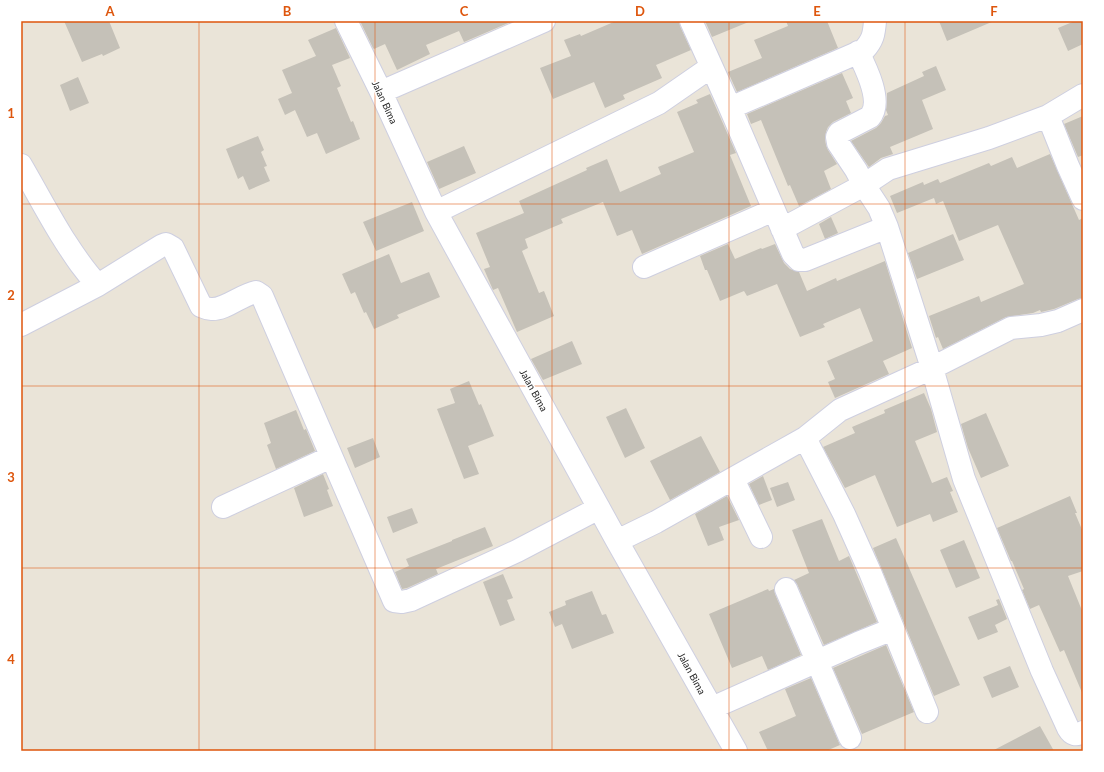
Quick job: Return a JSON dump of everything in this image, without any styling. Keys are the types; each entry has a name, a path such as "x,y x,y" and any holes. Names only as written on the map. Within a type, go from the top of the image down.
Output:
{"street":[{"name":"Jalan Bima","path":"346,21 381,92 436,212 617,541 736,751"},
{"path":"381,92 544,21"},
{"path":"692,21 793,254 799,260 803,260 887,227"},
{"path":"730,108 864,50 870,43 874,34 875,21"},
{"path":"858,52 868,74 873,90 875,106 873,114 870,117 839,133 837,137 838,143 879,208 887,227 932,368 964,479 1042,671 1057,707 1070,732 1077,735 1083,732"},
{"path":"436,212 659,103 711,67"},
{"path":"644,267 778,219 864,185 888,169 989,138 1048,116 1083,95"},
{"path":"1048,116 1075,163 1083,199"},
{"path":"21,165 52,220 77,260 98,285"},
{"path":"21,325 98,285 166,244 173,248 201,306 210,309 219,308 256,292 262,296 392,598 396,602 411,600 517,550 599,508"},
{"path":"617,541 656,522 805,438 840,410 932,368 1011,328 1041,325 1058,321 1083,310"},
{"path":"805,438 844,514 927,712"},
{"path":"223,507 332,457"},
{"path":"733,479 761,537"},
{"path":"786,589 850,738"},
{"path":"712,708 893,629"}],"building":[{"path":"64,21 109,21 120,48 103,56 102,54 82,62"},
{"path":"360,21 513,21 464,42 459,31 426,45 430,54 397,70 385,44 374,49"},
{"path":"616,21 679,21 691,50 656,65 662,78 623,95 625,99 605,108 594,82 553,99 540,68 571,56 564,40 580,34 581,36"},
{"path":"705,21 751,21 712,37"},
{"path":"786,21 827,21 838,48 737,92 728,72 762,58 754,40 788,26"},
{"path":"939,21 994,21 947,41"},
{"path":"1075,21 1083,21 1083,44 1068,51 1058,28"},
{"path":"336,28 350,58 332,65 341,86 337,88 351,122 353,121 360,139 326,154 317,133 307,137 295,110 285,115 278,99 292,93 282,70 316,56 308,40"},
{"path":"936,66 946,90 922,100 933,129 890,147 893,154 881,158 869,167 851,141 876,128 885,116 888,115 886,110 887,93 924,76 922,72"},
{"path":"842,73 853,98 846,101 851,113 833,122 828,127 826,132 826,145 837,164 824,171 831,189 799,206 790,185 788,186 761,120 751,124 747,114"},
{"path":"78,77 89,103 70,111 60,85"},
{"path":"710,94 736,153 730,155 751,206 642,254 632,230 617,236 603,202 561,219 563,223 525,239 528,248 522,251 539,293 544,291 554,316 517,332 498,288 493,290 484,269 490,267 476,233 524,213 519,201 587,170 586,168 607,159 620,192 661,174 658,167 694,152 677,112 698,103 696,100"},
{"path":"1083,116 1083,155 1078,157 1064,124"},
{"path":"258,136 264,150 261,152 267,166 264,167 270,181 249,190 243,176 238,179 226,149"},
{"path":"464,146 476,173 439,189 427,162"},
{"path":"1050,154 1079,220 1083,218 1083,298 1054,309 1041,312 1040,310 1033,313 1006,317 943,349 938,337 936,338 929,316 979,296 981,302 1024,284 998,225 959,241 943,201 936,204 934,198 897,213 890,196 923,182 924,185 938,179 940,183 989,163 991,166 1012,157 1017,168"},
{"path":"412,202 424,231 376,251 363,222"},
{"path":"831,217 838,233 825,239 819,224"},
{"path":"953,234 964,260 917,279 908,253"},
{"path":"728,244 735,259 775,244 784,263 790,269 799,272 807,291 836,278 837,281 885,261 912,348 883,361 889,374 835,398 828,382 835,379 827,361 873,341 860,308 823,324 825,327 800,337 777,284 747,296 744,291 720,301 700,256"},
{"path":"389,254 401,283 429,272 440,297 397,315 399,318 374,329 366,312 364,313 355,292 351,294 342,274"},
{"path":"572,341 582,364 543,380 531,359"},
{"path":"469,381 479,405 481,404 494,436 468,446 479,474 464,479 437,409 455,403 450,389"},
{"path":"924,393 931,409 937,432 915,441 932,483 947,477 953,491 950,492 958,512 933,522 930,514 897,527 875,475 845,488 823,447 855,433 852,427 885,413 884,410"},
{"path":"626,408 645,448 625,458 606,417"},
{"path":"296,410 315,451 276,469 267,445 271,443 264,423"},
{"path":"986,413 1009,466 981,478 968,448 961,424"},
{"path":"701,436 720,472 670,500 650,461"},
{"path":"373,438 380,457 355,468 347,448"},
{"path":"323,474 329,489 327,490 333,506 304,517 294,488"},
{"path":"763,476 772,500 759,505 749,484"},
{"path":"788,482 795,500 777,507 770,488"},
{"path":"727,496 739,520 719,527 724,540 708,546 695,514"},
{"path":"1070,496 1083,532 1083,571 1068,576 1083,613 1083,695 1064,650 1060,652 1039,605 1030,609 1022,590 1024,589 997,528"},
{"path":"412,508 418,523 393,533 387,517"},
{"path":"822,519 839,561 849,556 877,622 824,645 794,580 809,573 792,530"},
{"path":"485,527 493,546 436,569 438,574 402,589 395,572 409,566 406,559"},
{"path":"896,538 960,685 934,696 873,548"},
{"path":"964,540 980,578 956,588 940,550"},
{"path":"503,574 513,598 507,600 515,620 500,626 483,582"},
{"path":"768,589 769,591 774,589 801,655 768,670 762,656 732,668 709,614"},
{"path":"592,591 602,615 606,614 614,633 572,649 562,624 555,627 549,612 566,605 565,601"},
{"path":"999,599 1007,619 995,625 998,632 978,640 968,617 998,605 996,600"},
{"path":"886,645 914,712 862,734 833,668"},
{"path":"1010,666 1019,687 992,698 983,677"},
{"path":"811,678 840,745 826,751 768,751 759,732 796,716 785,689"},
{"path":"1040,726 1054,751 992,751"}]}
